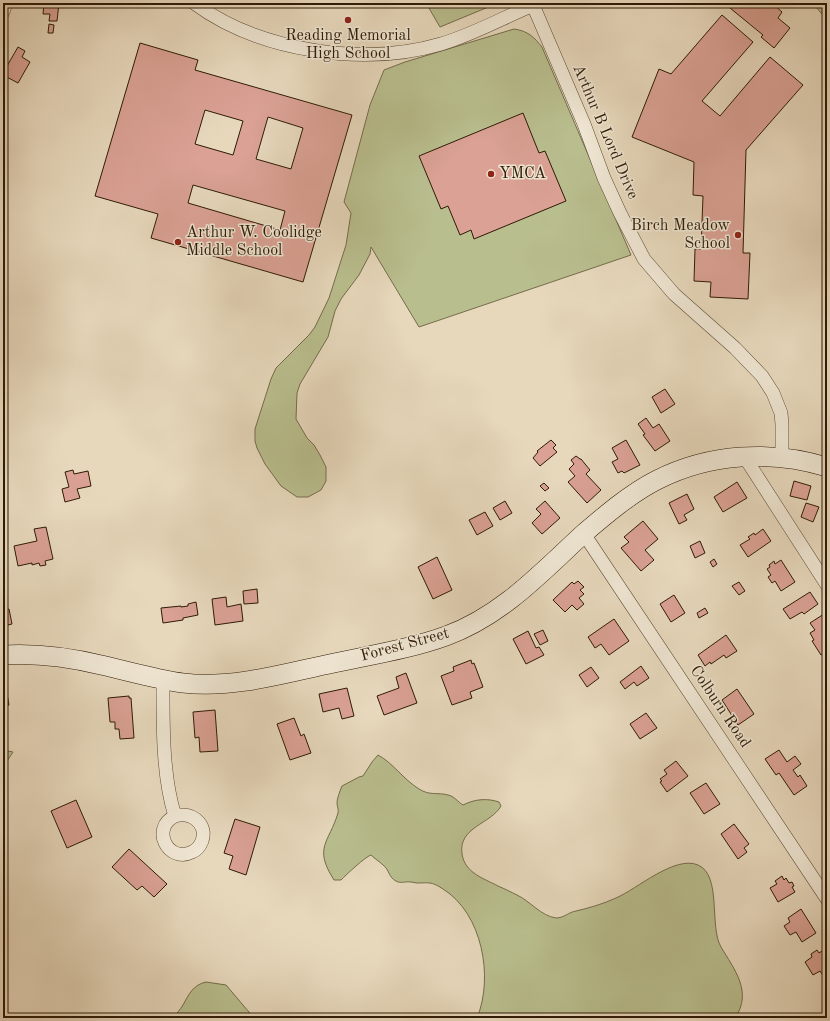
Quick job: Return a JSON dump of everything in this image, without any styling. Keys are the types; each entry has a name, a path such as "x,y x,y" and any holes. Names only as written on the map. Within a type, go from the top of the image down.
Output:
{"street":[{"path":"3,12 6,3"},
{"path":"194,3 208,13 230,25 271,40 287,45 324,52 357,54 397,53 441,44 473,32 536,4"},
{"name":"Arthur B Lord Drive","path":"536,4 604,178 644,259 674,294 735,348 762,376 773,393 781,413 782,457"},
{"path":"744,456 827,585"},
{"name":"Forest Street","path":"3,655 64,657 100,664 163,680 196,684 212,684 254,680 378,654 432,641 466,628 484,618 512,599 529,585 584,534 613,510 656,480 677,471 698,464 744,456 782,457 827,467"},
{"name":"Colburn Road","path":"584,534 827,899"},
{"path":"163,680 164,736 168,788 175,816"}],"green space":[{"path":"426,3 498,3 440,27"},
{"path":"820,3 827,3 827,20 816,7"},
{"path":"514,29 523,31 530,35 542,47 631,255 419,327 371,247 370,254 359,275 341,299 335,311 328,337 300,384 297,393 296,419 307,438 314,445 326,467 326,481 321,490 308,497 297,497 281,486 265,464 255,441 255,429 276,368 309,335 315,327 329,298 346,245 351,213 344,202 370,105 384,70 405,62"},
{"path":"3,750 13,752 3,767"},
{"path":"378,755 413,785 423,791 450,796 463,805 472,801 481,800 499,802 501,806 496,812 470,832 465,838 462,845 464,861 476,874 522,898 551,917 562,917 611,900 625,894 656,874 678,865 689,863 698,865 705,871 710,879 713,890 718,938 721,947 740,981 742,999 740,1008 735,1018 477,1018 482,1002 484,984 484,965 481,947 467,914 456,900 439,886 433,884 400,882 394,880 385,867 371,855 360,862 341,880 334,880 324,860 325,845 338,813 337,801 342,786 363,776"},
{"path":"206,982 226,985 254,1018 173,1018 182,1007 192,990 198,985"}],"building":[{"path":"44,3 59,3 57,21 49,21 50,14 43,14"},
{"path":"734,3 772,3 782,12 778,18 790,28 774,48 761,37 763,35 730,8"},
{"path":"722,15 753,42 702,101 720,116 770,57 803,85 746,150 743,253 750,253 748,299 710,297 711,282 694,281 695,249 701,249 703,196 693,195 694,162 632,137 659,69 671,74"},
{"path":"49,24 54,25 53,33 48,33"},
{"path":"140,43 198,60 195,70 352,115 303,282 151,238 158,214 95,196","holes":["205,110 243,121 233,155 195,144","268,117 303,128 291,169 256,159","193,185 285,211 280,230 188,203"]},
{"path":"18,47 25,51 22,57 30,62 18,83 3,75 3,64 7,66"},
{"name":"YMCA","path":"523,113 539,153 545,151 566,201 474,239 471,230 460,235 448,206 441,209 419,156"},
{"path":"665,389 675,404 661,413 652,397"},
{"path":"646,418 653,428 659,424 670,441 655,451 643,435 645,434 638,424"},
{"path":"551,440 556,445 553,448 557,452 540,466 533,458 538,452 537,451"},
{"path":"626,440 640,465 624,473 622,471 618,473 612,462 618,459 612,448"},
{"path":"576,456 581,459 590,470 586,474 601,490 587,503 568,482 575,476 569,469 574,464 571,460"},
{"path":"73,470 74,474 88,471 91,486 77,489 80,498 65,502 62,489 69,487 65,472"},
{"path":"794,481 811,486 807,500 790,496"},
{"path":"737,482 747,498 723,512 714,497"},
{"path":"544,483 549,488 545,491 540,486"},
{"path":"687,494 694,509 684,515 687,520 679,524 669,503"},
{"path":"505,501 512,513 500,520 493,508"},
{"path":"545,501 560,518 542,534 532,523 541,514 536,509"},
{"path":"806,503 819,507 813,522 801,517"},
{"path":"485,512 493,526 477,535 469,520"},
{"path":"643,521 658,539 645,550 654,560 641,571 621,548 629,542 624,537"},
{"path":"46,527 53,559 45,561 46,565 40,566 39,563 32,565 32,563 18,566 14,546 37,541 34,529"},
{"path":"763,529 771,541 748,557 740,545 750,539 748,537 754,533 755,535"},
{"path":"700,541 705,553 695,558 690,546"},
{"path":"437,557 452,590 433,599 418,567"},
{"path":"714,559 717,564 713,567 710,562"},
{"path":"781,560 795,582 781,591 775,581 772,583 768,577 771,575 767,569 774,561 775,564"},
{"path":"578,581 584,587 580,590 584,594 579,598 584,604 577,610 572,605 565,612 553,600 572,582 574,584"},
{"path":"739,582 745,591 739,595 732,586"},
{"path":"257,589 258,603 244,604 243,591"},
{"path":"810,592 818,604 804,614 802,612 790,619 783,609"},
{"path":"674,595 685,613 671,622 660,604"},
{"path":"226,597 227,607 241,604 243,621 215,625 212,599"},
{"path":"196,602 198,615 183,618 183,620 163,623 161,608 188,606 188,604"},
{"path":"3,606 4,610 9,609 12,624 3,626"},
{"path":"705,608 708,613 699,618 697,613"},
{"path":"824,614 827,619 827,639 823,641 827,647 827,651 821,655 812,641 814,640 810,633 815,630 810,623"},
{"path":"614,619 629,641 609,655 601,644 595,648 588,637"},
{"path":"543,630 548,641 540,645 534,634"},
{"path":"528,631 536,648 539,647 544,655 526,664 513,639"},
{"path":"726,635 737,651 726,658 724,655 711,664 710,662 705,666 698,655"},
{"path":"471,660 472,664 474,663 483,687 470,692 472,698 452,705 441,676 454,671 453,667"},
{"path":"641,666 649,678 637,686 634,682 625,689 620,682"},
{"path":"591,667 599,678 587,687 579,675"},
{"path":"406,673 417,703 384,715 377,696 399,688 396,677"},
{"path":"6,688 9,705 3,706 3,689"},
{"path":"347,688 354,716 342,719 339,708 323,712 319,694"},
{"path":"737,689 754,714 738,725 722,700"},
{"path":"129,696 129,698 131,698 134,738 120,739 119,729 115,729 115,722 110,722 108,698"},
{"path":"215,710 218,751 200,752 199,737 195,738 193,712"},
{"path":"646,713 657,728 640,739 630,724"},
{"path":"294,718 301,736 304,734 311,753 290,760 277,724"},
{"path":"779,750 787,762 795,756 801,764 793,770 798,777 800,775 807,786 794,795 779,773 776,775 765,759"},
{"path":"676,761 688,776 667,792 660,782 662,781 660,779 667,774 664,770"},
{"path":"706,783 720,804 704,814 690,793"},
{"path":"76,800 92,837 67,848 51,811"},
{"path":"235,819 260,827 246,875 229,869 233,856 224,853"},
{"path":"734,824 749,844 744,848 747,852 738,859 721,834"},
{"path":"129,849 167,884 154,897 142,886 137,890 112,867"},
{"path":"782,876 784,880 786,878 789,883 792,882 794,886 792,887 795,892 778,902 770,888 777,884 775,881"},
{"path":"801,909 816,933 802,942 796,932 790,935 784,926 790,922 788,918"},
{"path":"827,948 826,980 820,971 813,975 805,962 812,957 811,954 817,950 819,953"}],"place":[{"name":"Reading Memorial High School","path":"348,20"},
{"name":"YMCA","path":"491,174"},
{"name":"Birch Meadow School","path":"738,235"},
{"name":"Arthur W. Coolidge Middle School","path":"178,242"}]}
